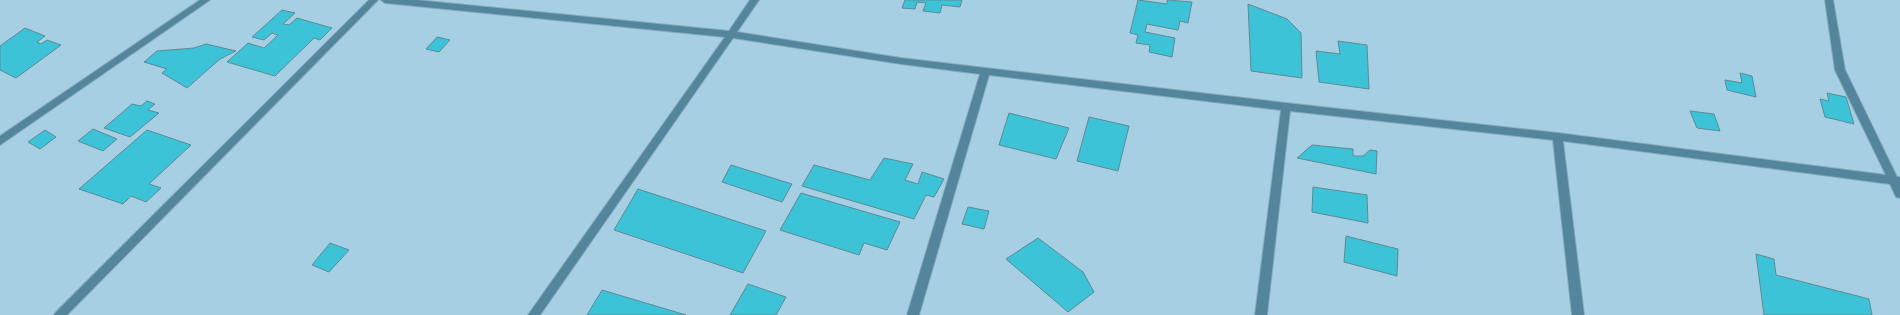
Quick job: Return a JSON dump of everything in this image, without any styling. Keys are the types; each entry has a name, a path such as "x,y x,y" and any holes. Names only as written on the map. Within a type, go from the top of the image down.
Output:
{"street":[{"path":"0,141 206,0"},
{"path":"60,315 374,0"},
{"path":"385,0 731,34 816,48 986,71 1286,107 1558,137 1897,181"},
{"path":"534,315 755,0"},
{"path":"1829,0 1840,70 1897,181 1900,194"},
{"path":"913,315 986,71"},
{"path":"1261,315 1286,107"},
{"path":"1558,137 1578,315"}],"building":[{"path":"905,0 962,0 960,7 942,5 940,13 923,11 926,3 917,2 915,9 902,8"},
{"path":"1138,0 1167,4 1167,0 1192,2 1188,23 1180,21 1178,30 1147,24 1145,32 1175,38 1172,57 1149,52 1150,45 1136,43 1138,35 1130,33"},
{"path":"1248,4 1287,19 1301,33 1302,78 1251,71"},
{"path":"282,10 295,13 283,24 289,25 297,18 332,28 320,40 314,38 275,76 227,62 248,43 264,48 278,35 272,33 264,40 252,37"},
{"path":"25,28 45,36 37,42 41,44 47,40 61,45 16,78 0,70 0,46"},
{"path":"437,37 450,40 439,52 426,49"},
{"path":"1338,41 1367,45 1369,89 1319,82 1316,51 1340,54"},
{"path":"206,44 236,51 220,59 187,88 162,73 167,69 144,62 157,51 194,48"},
{"path":"1740,73 1752,76 1756,97 1727,90 1725,80 1742,83"},
{"path":"1827,93 1846,97 1854,124 1825,117 1820,99 1829,101"},
{"path":"147,101 155,104 148,110 159,113 130,137 104,128 132,104 141,106"},
{"path":"1690,111 1714,114 1720,131 1697,128"},
{"path":"1009,113 1069,128 1056,159 999,145"},
{"path":"1089,117 1129,126 1118,171 1077,161"},
{"path":"93,129 117,139 103,151 78,141"},
{"path":"45,130 56,137 40,149 28,142"},
{"path":"147,130 191,145 149,184 161,188 146,202 131,196 123,204 79,189"},
{"path":"1312,145 1353,149 1353,156 1363,156 1370,150 1377,151 1376,174 1297,158"},
{"path":"884,158 913,164 905,180 918,184 922,172 944,179 934,197 926,195 914,219 802,186 814,165 870,180"},
{"path":"731,165 792,184 782,202 722,182"},
{"path":"1313,187 1367,195 1368,223 1312,212"},
{"path":"638,189 766,231 743,273 614,230"},
{"path":"801,193 900,222 887,250 864,243 859,255 780,230"},
{"path":"968,207 989,211 984,229 962,224"},
{"path":"1346,236 1398,249 1397,276 1344,262"},
{"path":"1038,238 1083,272 1094,292 1068,312 1006,259"},
{"path":"330,243 349,250 329,272 312,265"},
{"path":"1756,254 1774,259 1776,275 1869,299 1872,315 1764,315"},
{"path":"748,284 786,297 776,315 730,315"},
{"path":"602,290 686,315 587,315"}]}
